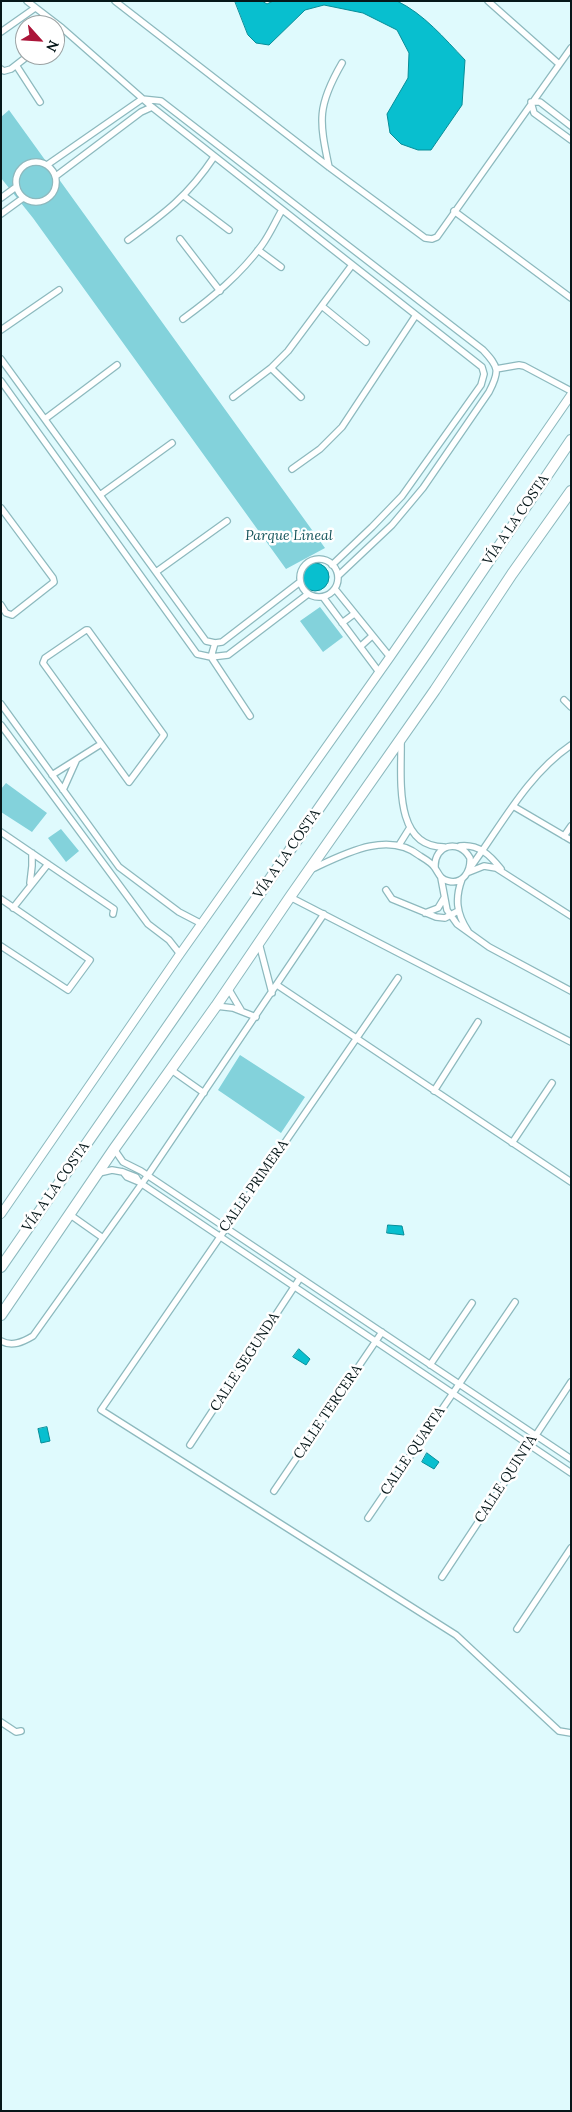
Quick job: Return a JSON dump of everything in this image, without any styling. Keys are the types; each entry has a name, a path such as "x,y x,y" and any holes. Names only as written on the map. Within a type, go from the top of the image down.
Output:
{"highway":[{"name":"VÍA A LA COSTA","path":"1,1267 571,440"},
{"name":"VÍA A LA COSTA","path":"1,1315 97,1173 216,1006 307,871 571,491"}],"street":[{"path":"27,1 44,15"},
{"path":"115,1 329,167 425,238 432,239 437,237 571,48"},
{"path":"488,1 559,64"},
{"path":"1,32 35,8"},
{"path":"65,31 152,107 482,367 484,374 481,385 402,496 332,565"},
{"path":"329,167 321,131 322,106 342,63"},
{"path":"1,69 8,71 16,65 40,102"},
{"path":"47,165 145,99 161,101 483,350 495,363 496,378 490,392 423,488 392,525 338,576 335,589 323,597"},
{"path":"531,102 540,102 571,126"},
{"path":"531,102 534,113 571,140"},
{"path":"56,176 141,112 152,107"},
{"path":"128,240 170,210 198,182 214,157"},
{"path":"34,162 47,165 56,176 57,182 52,195 48,199 35,203 23,198 16,187 18,173 27,164 34,162"},
{"path":"1,198 16,187"},
{"path":"184,196 229,230"},
{"path":"1,214 23,198"},
{"path":"182,319 220,291 242,270 258,250 282,210"},
{"path":"454,211 571,298"},
{"path":"318,238 326,228"},
{"path":"180,239 220,291"},
{"path":"258,250 280,267"},
{"path":"233,397 271,368 323,307 352,265"},
{"path":"1,330 59,290"},
{"path":"323,307 366,342"},
{"path":"292,469 320,449 342,427 416,315"},
{"path":"1,359 206,641 222,642 300,582"},
{"path":"45,419 117,365"},
{"path":"496,370 519,365 524,366 571,391"},
{"path":"271,368 301,397"},
{"path":"1,381 198,654 211,657 228,654 308,594"},
{"name":"VÍA A LA COSTA","path":"1,1214 180,954 390,657 571,395"},
{"path":"100,496 172,443"},
{"path":"433,452 443,460"},
{"path":"61,464 72,457"},
{"path":"1,508 53,578 54,582 12,615 6,613 1,605"},
{"path":"156,572 227,522"},
{"path":"338,576 332,565 321,559 310,562 301,570 300,582 308,594 323,597 379,672"},
{"path":"335,589 390,657"},
{"path":"342,623 354,614"},
{"path":"86,630 88,630 164,735 129,782 102,744 43,663 45,658 86,630"},
{"path":"361,646 372,636"},
{"path":"215,643 211,657 250,716"},
{"path":"564,700 571,707"},
{"path":"1,704 119,867 179,912 202,924"},
{"path":"1,725 148,924 169,940 180,954"},
{"path":"401,738 402,797 405,818 410,828 424,843 435,847 470,846 483,850 494,859 503,871"},
{"path":"52,775 102,744"},
{"path":"471,934 458,911 457,897 462,879 513,806 552,758 571,745"},
{"path":"63,790 77,759"},
{"path":"34,769 42,763"},
{"path":"513,806 571,840"},
{"path":"564,836 571,826"},
{"path":"399,845 410,828"},
{"path":"1,832 114,910 113,914"},
{"path":"307,871 361,848 386,844 399,845 414,851 435,867 441,878 444,898 450,916 457,924 489,947 571,991"},
{"path":"458,846 470,858 469,871"},
{"path":"435,867 436,856 444,848"},
{"path":"30,886 32,853"},
{"path":"13,908 48,864"},
{"path":"469,871 484,866 503,871 571,916"},
{"path":"441,878 448,881 462,879"},
{"path":"386,890 392,899 440,918 450,916 458,911"},
{"path":"290,897 571,1042"},
{"path":"425,913 438,908 444,898"},
{"path":"1,899 90,960 68,990 1,946"},
{"path":"1,1341 15,1344 33,1336 140,1183 148,1175 324,914"},
{"path":"259,943 272,993"},
{"name":"CALLE PRIMERA","path":"398,978 101,1410 456,1635 559,1731 571,1733"},
{"path":"277,985 571,1182"},
{"path":"228,988 241,1010"},
{"path":"216,1006 222,1005 241,1010 256,1017"},
{"path":"434,1091 478,1022"},
{"path":"170,1069 204,1093"},
{"path":"512,1143 552,1083"},
{"path":"114,1149 123,1162 148,1175 571,1459"},
{"path":"97,1173 112,1170 123,1172 127,1177 140,1183 571,1474"},
{"name":"VÍA A LA COSTA","path":"1,1222 15,1196"},
{"path":"69,1214 103,1238"},
{"name":"CALLE SEGUNDA","path":"190,1446 300,1278"},
{"name":"CALLE QUARTA","path":"368,1518 514,1302"},
{"path":"430,1364 472,1303"},
{"name":"CALLE TERCERA","path":"274,1491 382,1332"},
{"name":"CALLE QUINTA","path":"442,1577 571,1382"},
{"path":"517,1629 571,1548"},
{"path":"1,1722 16,1732 21,1731"}],"green space":[{"name":"Parque Lineal","path":"9,110 325,548 286,569 33,218 1,178 1,117"},
{"path":"320,607 343,637 323,652 300,621"},
{"path":"6,783 47,813 32,832 1,812 1,789"},
{"path":"61,829 79,851 66,862 48,838"},
{"path":"240,1055 305,1097 281,1133 218,1090"}],"shaded area":[{"path":"235,1 262,1 267,4 273,1 397,1 425,20 465,60 462,105 431,150 418,150 401,144 390,133 387,114 408,78 409,53 397,30 363,13 324,5 305,10 269,45 256,43 248,35"},
{"path":"315,563 325,567 329,577 325,587 315,591 305,587 301,577 305,567"},
{"path":"388,1225 402,1226 404,1235 387,1233"},
{"path":"299,1349 310,1359 306,1365 293,1357"},
{"path":"47,1427 50,1441 41,1443 38,1429"},
{"path":"427,1453 439,1462 434,1469 422,1462"}]}
